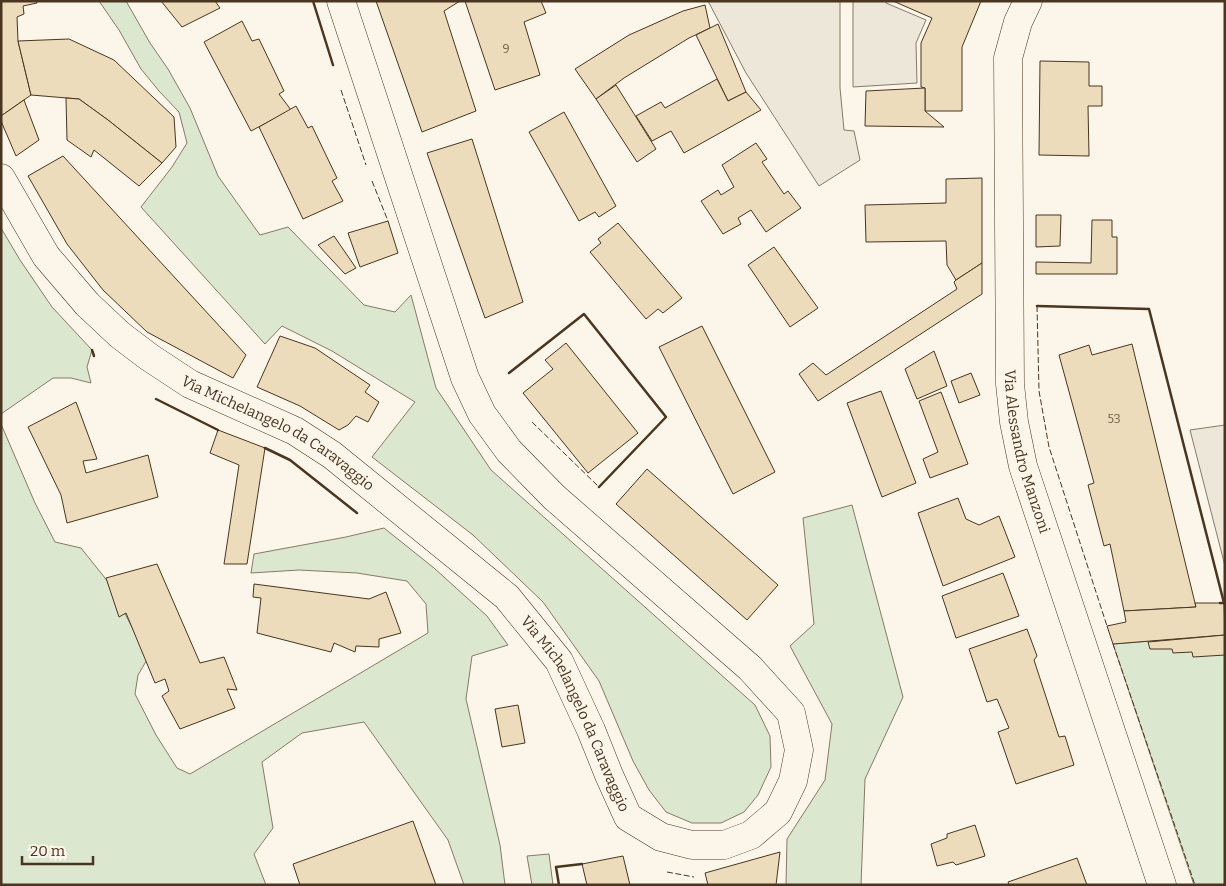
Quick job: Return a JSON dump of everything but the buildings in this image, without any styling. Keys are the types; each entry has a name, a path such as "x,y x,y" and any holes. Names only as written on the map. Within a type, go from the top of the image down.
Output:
{"main road":[{"name":"Via Michelangelo da Caravaggio","path":"1,178 46,256 87,304 120,335 190,384 294,431 332,455 507,597 559,661 628,817 661,836 692,845 724,845 752,835 778,812 793,781 799,750 791,713 750,668 554,497 509,451 482,414 465,378 341,1"},
{"name":"Via Alessandro Manzoni","path":"1028,1 1018,22 1008,58 1010,384 1014,422 1023,466 1162,885"}],"green space":[{"path":"99,1 126,1 190,108 218,176 260,235 288,227 364,305 395,312 411,295 436,388 491,470 755,705 770,736 771,767 758,795 744,812 721,823 692,823 666,812 649,790 633,761 599,681 543,602 473,535 372,457 415,402 332,351 282,326 265,344 141,207 172,167 187,143 179,112 141,69 119,30"},
{"path":"1,228 52,307 92,350 87,367 91,383 71,378 53,378 1,414"},
{"path":"1,424 35,503 55,542 81,548 109,583 148,658 138,675 135,694 156,735 177,768 190,774 428,633 426,604 407,581 357,573 299,570 251,573 254,554 384,528 434,568 487,616 508,645 472,656 466,699 500,845 505,885 464,885 448,840 364,722 302,733 262,762 273,828 254,854 266,885 1,885"},
{"path":"852,505 903,697 865,779 861,885 786,885 787,839 825,780 832,724 790,646 814,624 803,518"},
{"path":"1225,635 1225,885 1194,885 1113,644"},
{"path":"549,854 553,885 532,885 527,856"}],"shaded area":[{"path":"708,1 840,1 840,88 844,130 854,131 860,160 819,186 746,73"},
{"path":"853,1 886,1 886,3 926,20 916,43 917,83 853,87"},
{"path":"1225,425 1225,566 1190,430"}],"fence":[{"path":"341,90 366,165"},
{"path":"372,181 388,221"},
{"path":"1037,306 1039,391 1049,447 1107,626"},
{"path":"532,422 599,487"},
{"path":"1113,644 1195,885"},
{"path":"667,872 694,877"}],"wall":[{"path":"313,1 333,65"},
{"path":"1037,306 1149,309 1224,603 1220,603"},
{"path":"509,373 584,314 666,417 599,487"},
{"path":"92,350 94,356"},
{"path":"156,399 218,430"},
{"path":"265,448 290,460 357,513"},
{"path":"559,885 556,867 582,864"}]}
